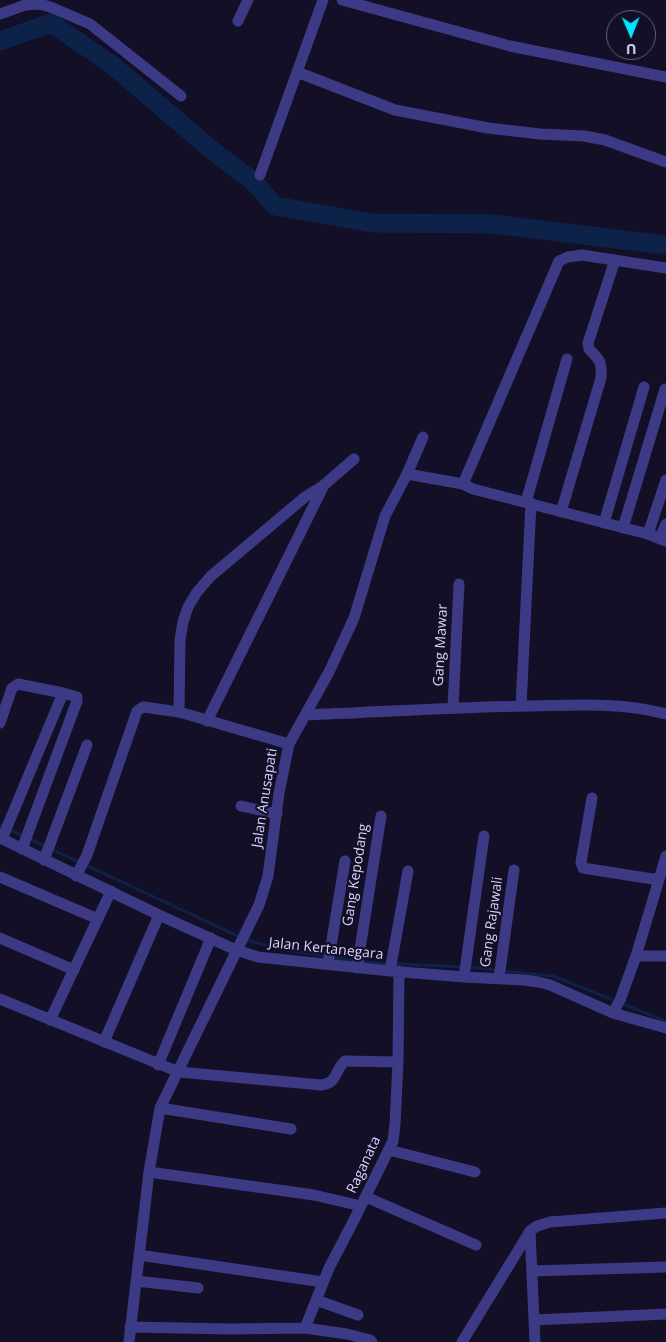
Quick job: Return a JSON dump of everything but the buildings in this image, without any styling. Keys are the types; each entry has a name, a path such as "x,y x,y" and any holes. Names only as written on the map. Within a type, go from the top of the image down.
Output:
{"street":[{"path":"238,21 248,0"},
{"path":"260,175 323,0"},
{"path":"342,0 510,46 666,77"},
{"path":"0,14 25,6 40,4 90,24 181,96"},
{"path":"297,72 395,110 488,128 540,134 584,136 605,140 666,162"},
{"path":"463,484 559,261 568,257 582,255 666,268"},
{"path":"561,512 601,378 601,364 599,359 588,349 588,342 615,260"},
{"path":"521,706 528,503 567,359"},
{"path":"604,523 644,387"},
{"path":"623,528 665,389"},
{"name":"Jalan Anusapati","path":"129,1342 149,1172 160,1108 259,905 268,876 279,792 289,744 329,672 354,618 385,516 423,438"},
{"path":"179,712 180,640 188,607 197,592 212,576 304,497 324,485 354,459"},
{"path":"407,474 463,484 473,489 663,539 666,524"},
{"path":"648,534 666,480"},
{"path":"207,721 324,485"},
{"name":"Gang Mawar","path":"453,707 459,584"},
{"path":"0,724 15,685 18,684 74,695 77,701 24,845"},
{"path":"2,837 12,819 63,693"},
{"path":"305,715 453,707 591,704 666,714"},
{"path":"77,875 87,855 139,708 143,706 179,712 289,744"},
{"path":"47,853 88,745"},
{"path":"592,798 581,862 583,868 659,880"},
{"path":"242,806 277,814"},
{"name":"Gang Kepodang","path":"358,963 381,816"},
{"path":"465,971 484,836"},
{"name":"Jalan Kertanegara","path":"2,837 47,853 77,875 158,915 258,957 328,960 500,973 550,985 617,1007 666,1028"},
{"path":"617,1007 636,956 666,856"},
{"path":"328,960 345,861"},
{"name":"Gang Rajawali","path":"500,973 514,870"},
{"name":"Raganata","path":"305,1328 323,1282 393,1141 396,1124 398,1062 393,966 408,872"},
{"path":"0,877 98,919"},
{"path":"50,1020 111,891"},
{"path":"104,1042 158,915"},
{"path":"0,938 74,970"},
{"path":"158,1064 211,938"},
{"path":"636,956 666,956"},
{"path":"0,999 179,1072 321,1085 332,1082 340,1065 345,1061 398,1062"},
{"path":"160,1108 291,1129"},
{"path":"389,1150 475,1172"},
{"path":"149,1172 364,1202 476,1245"},
{"path":"462,1342 530,1231 550,1222 666,1213"},
{"path":"530,1231 534,1341"},
{"path":"139,1255 323,1282"},
{"path":"532,1271 666,1267"},
{"path":"136,1281 198,1288"},
{"path":"316,1300 358,1315"},
{"path":"534,1320 666,1314"},
{"path":"130,1327 305,1328 347,1334 372,1342"}],"waterway":[{"path":"0,41 51,23 111,64 219,156 253,181 275,206 372,223 493,224 666,245"},
{"path":"0,825 240,937"},
{"path":"246,940 281,949 355,961"},
{"path":"361,962 462,967"},
{"path":"468,967 497,970"},
{"path":"503,971 553,976 666,1021"}]}
